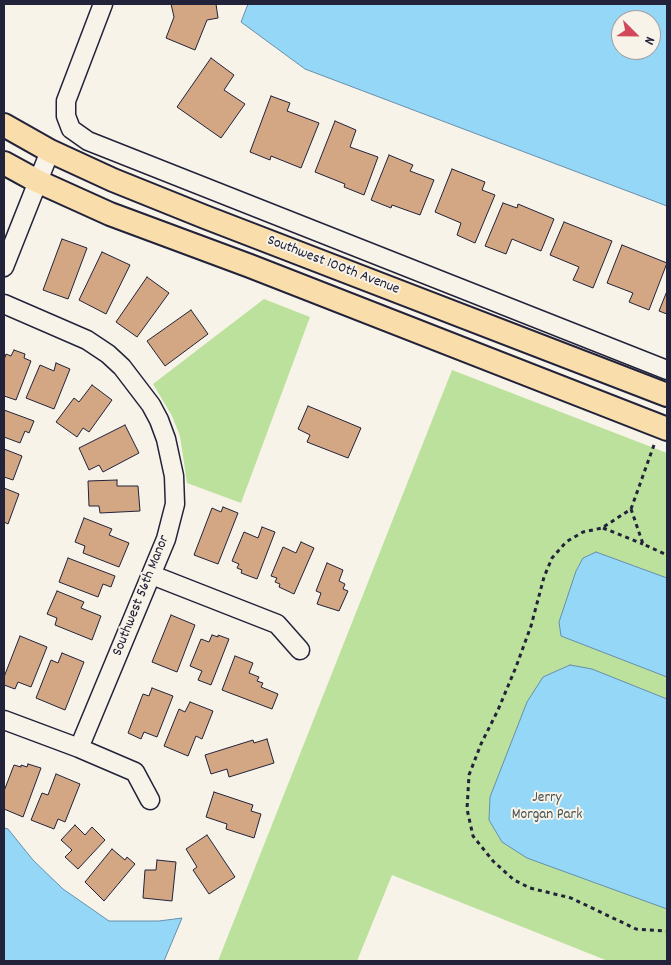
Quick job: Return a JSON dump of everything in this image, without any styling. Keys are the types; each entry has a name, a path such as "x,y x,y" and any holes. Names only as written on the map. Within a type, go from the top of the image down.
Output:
{"main road":[{"name":"Southwest 100th Avenue","path":"4,125 50,151 113,180 667,395"},
{"name":"Southwest 100th Avenue","path":"4,164 110,214 259,270 661,437"}],"street":[{"name":"Southwest 100th Avenue","path":"103,4 66,101 66,116 72,129 88,140 667,370"},
{"path":"4,267 50,151"},
{"name":"Southwest 56th Manor","path":"4,304 87,340 108,354 132,379 151,405 166,439 174,476 175,504 166,539 79,748"},
{"path":"152,575 277,624 300,650"},
{"path":"4,720 79,748 135,772 150,800"}],"path":[{"path":"661,437 630,509 602,528 583,532 566,542 552,558 544,577 531,626 516,667 469,775 467,809 473,836 493,862 514,880 530,888 571,898 636,929 667,931"},
{"path":"630,509 643,544"},
{"path":"602,528 667,555"}],"green space":[{"path":"264,299 310,317 241,503 187,483 180,436 172,416 153,384"},
{"name":"Jerry Morgan Park","path":"452,370 667,453 667,961 608,961 392,875 357,961 218,961"}],"water":[{"path":"248,4 667,4 667,206 305,69 241,22"},
{"path":"596,552 667,578 667,677 561,636 559,622 576,571 583,558"},
{"path":"570,665 592,669 667,699 667,909 527,858 502,842 489,820 490,797 527,702 543,677"},
{"path":"4,828 8,829 33,860 63,889 109,921 159,921 182,918 164,961 4,961"}],"building":[{"path":"171,4 216,4 218,18 207,20 195,50 166,38 174,17"},
{"path":"211,58 234,75 224,90 245,104 221,138 177,107"},
{"path":"271,96 290,103 287,111 319,123 301,168 271,156 270,160 250,152"},
{"path":"335,121 356,130 350,147 378,157 364,195 344,187 345,184 315,172"},
{"path":"389,155 413,165 410,171 434,180 420,215 392,205 391,208 371,200"},
{"path":"452,169 485,182 482,190 495,195 475,243 457,235 461,223 435,212"},
{"path":"503,203 517,208 518,204 554,219 541,251 512,239 506,254 485,246"},
{"path":"564,222 612,241 593,288 573,280 579,267 550,255"},
{"path":"62,239 87,248 68,299 43,290"},
{"path":"622,245 667,263 649,310 629,302 633,293 607,283"},
{"path":"102,252 130,265 106,314 79,300"},
{"path":"147,277 169,293 137,337 116,322"},
{"path":"667,291 667,314 659,311"},
{"path":"191,310 208,334 165,366 147,341"},
{"path":"14,350 25,354 24,358 31,361 16,400 4,396 4,360 6,354 11,356"},
{"path":"56,363 70,369 54,409 26,398 40,365 54,371"},
{"path":"92,385 112,400 89,432 83,428 77,437 56,422 74,398 79,402"},
{"path":"308,406 361,428 348,458 307,442 310,435 298,429"},
{"path":"4,410 34,421 29,433 25,431 20,443 4,437"},
{"path":"125,425 139,453 103,472 99,465 89,470 79,448"},
{"path":"4,449 22,456 13,480 4,477"},
{"path":"117,480 117,486 138,486 140,511 100,513 99,506 89,506 88,481"},
{"path":"4,488 19,494 8,524 4,522"},
{"path":"223,507 238,513 218,564 194,555 212,508 221,512"},
{"path":"84,518 112,529 109,535 129,543 119,567 83,553 85,546 75,542"},
{"path":"262,527 275,532 257,579 241,573 242,570 237,568 239,564 232,561 244,532 258,538"},
{"path":"301,542 314,548 294,594 279,587 280,584 275,582 277,578 271,576 283,547 296,553"},
{"path":"68,558 115,576 111,587 103,584 98,597 59,582"},
{"path":"327,563 343,570 339,581 345,584 343,589 348,591 339,611 317,604 321,593 316,591"},
{"path":"57,591 84,602 81,608 101,616 92,640 55,625 57,618 47,614"},
{"path":"171,615 195,625 177,672 152,662"},
{"path":"212,635 229,639 211,685 198,680 202,671 190,666 201,639 209,642"},
{"path":"20,636 47,647 31,687 18,682 15,689 4,685 4,677"},
{"path":"62,653 84,662 65,710 36,698 51,660 58,663"},
{"path":"235,656 253,663 249,673 259,677 257,681 263,683 261,687 278,694 272,709 222,690"},
{"path":"152,688 173,696 157,737 144,732 141,739 128,733 143,694 149,696"},
{"path":"190,702 213,711 202,739 196,736 188,756 164,746 179,709 185,712"},
{"path":"267,739 274,763 229,777 227,769 211,774 205,755 253,740 254,743"},
{"path":"28,764 41,768 23,817 4,809 4,791 14,765 27,767"},
{"path":"56,774 80,784 65,822 58,819 54,829 31,820 42,793 48,795"},
{"path":"214,792 253,805 251,811 261,814 254,838 226,829 227,824 206,817"},
{"path":"75,825 85,835 92,827 105,840 78,869 65,857 72,850 61,840"},
{"path":"207,835 235,877 209,894 193,870 197,867 186,849"},
{"path":"112,849 125,860 127,857 135,864 104,901 85,882"},
{"path":"157,860 176,862 172,901 143,898 145,870 156,870"}]}
